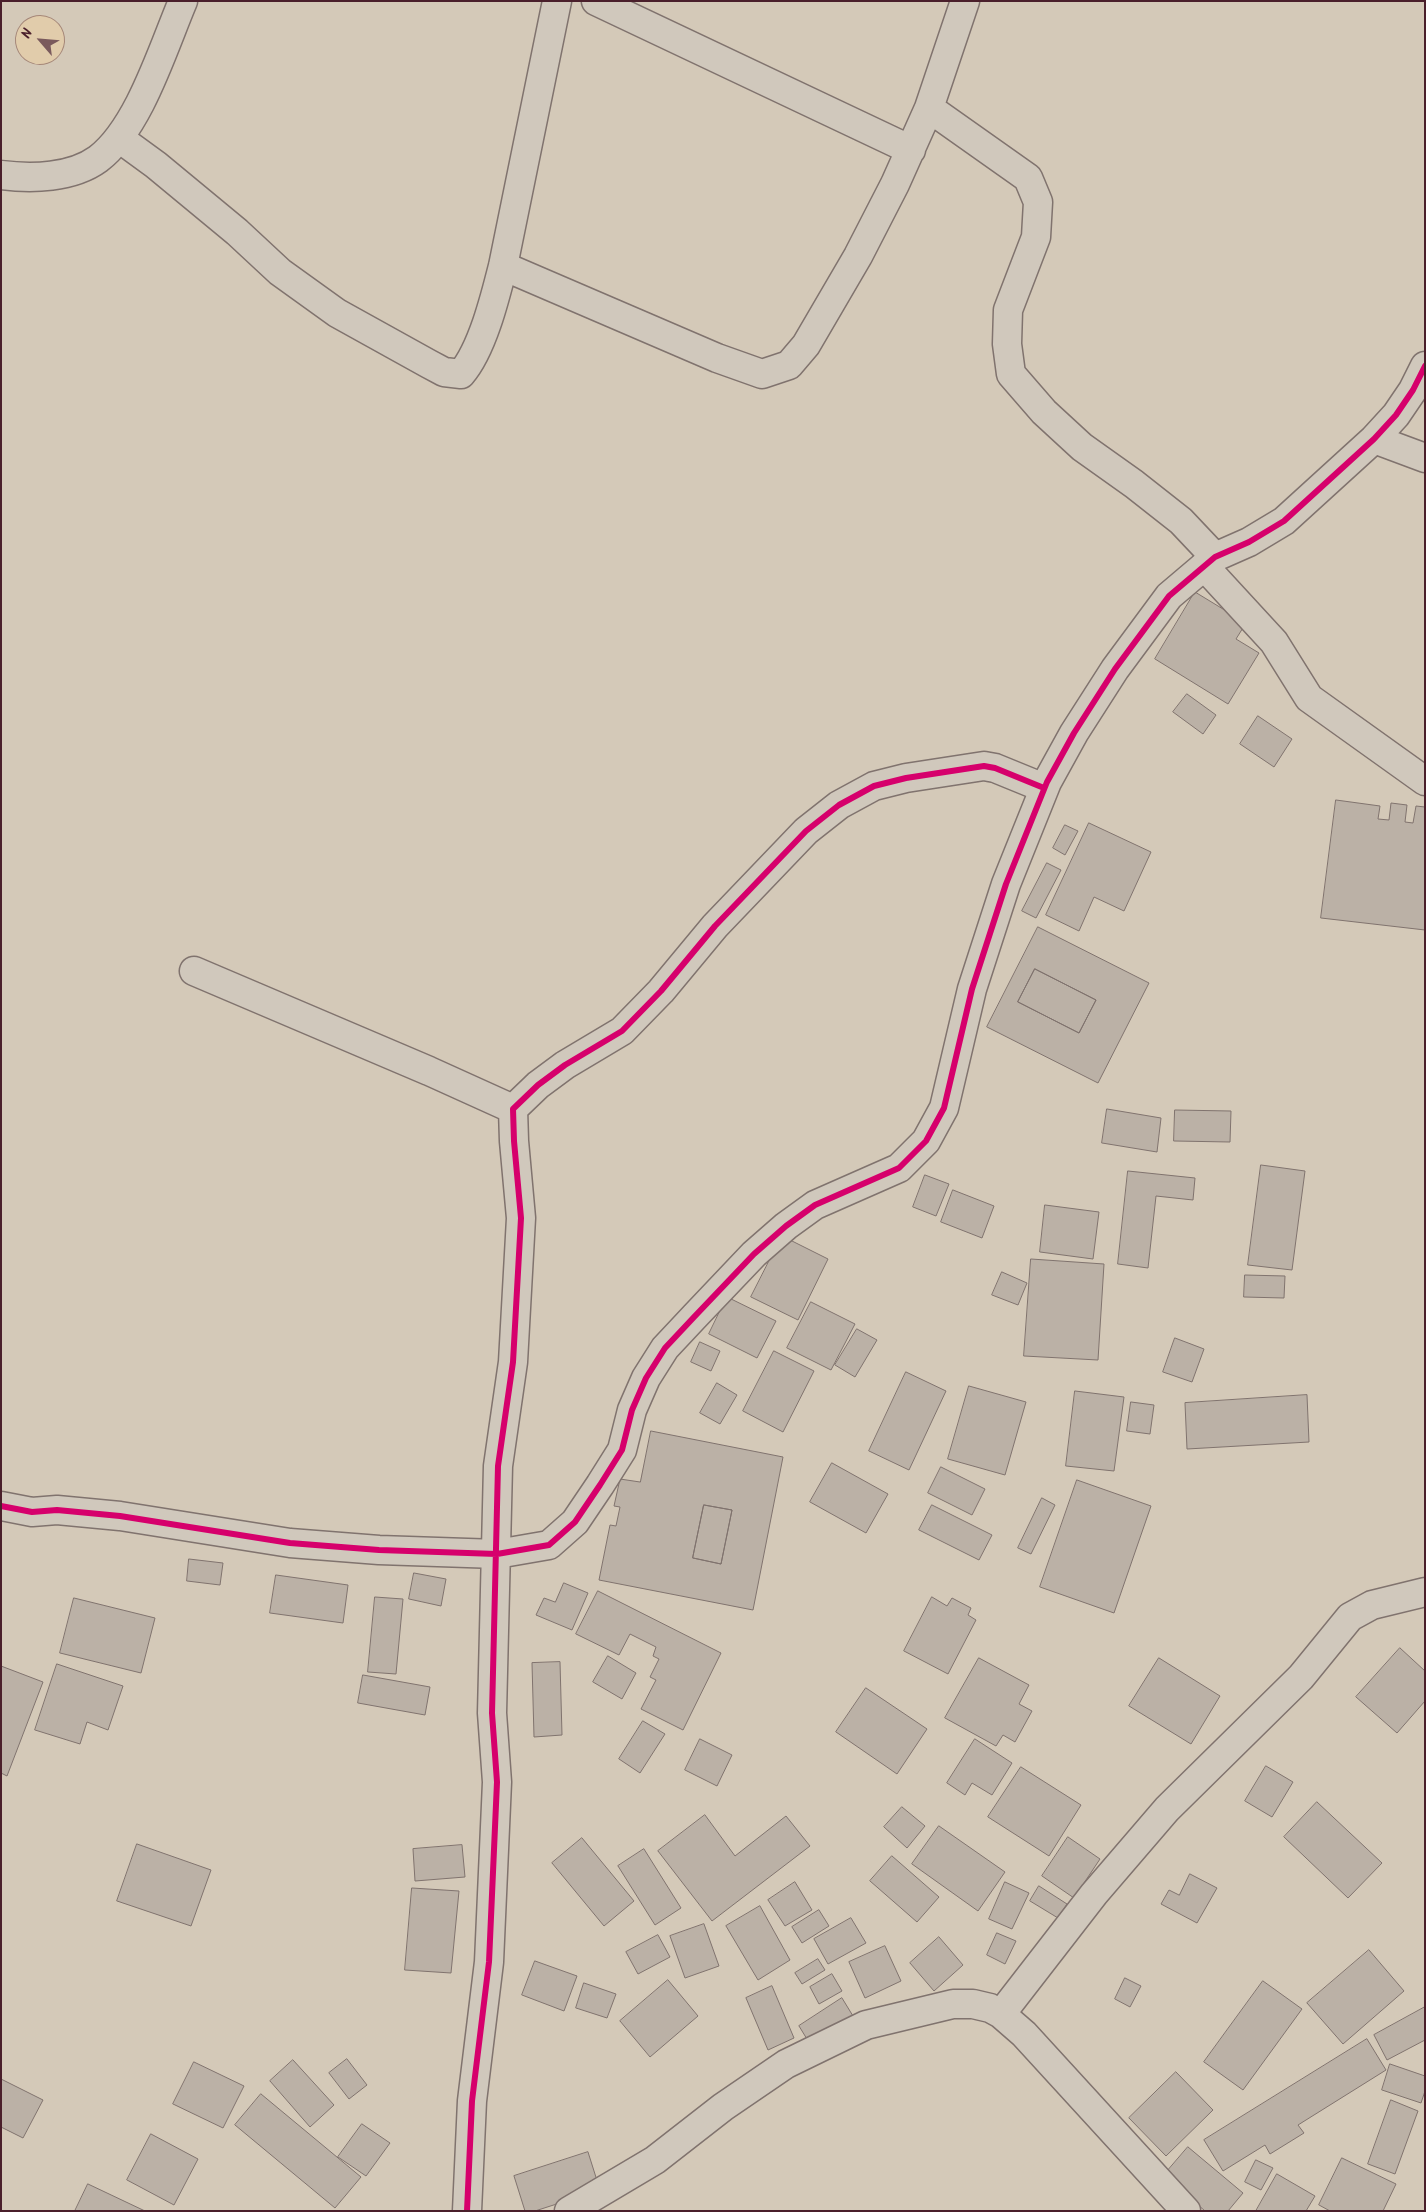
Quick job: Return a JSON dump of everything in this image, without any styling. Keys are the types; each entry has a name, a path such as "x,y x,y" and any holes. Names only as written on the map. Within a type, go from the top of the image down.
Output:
{"street":[{"path":"1,175 22,178 71,172 97,159 119,138 135,114 183,1"},
{"path":"119,138 156,165 237,232 280,272 337,313 444,372 461,374 471,363 494,301 558,1"},
{"path":"596,1 911,150"},
{"path":"503,266 717,358 762,374 789,365 806,346 858,256 911,150 929,108 965,1"},
{"path":"929,108 1028,178 1038,202 1036,237 1008,310 1007,344 1012,374 1044,412 1082,446 1181,521 1209,562 1274,642 1309,698 1425,780"},
{"path":"1,1506 32,1512 57,1510 120,1516 290,1543 379,1550 497,1554 548,1545 575,1522 622,1450 632,1410 646,1378 665,1348 754,1254 786,1226 815,1205 899,1168 926,1141 944,1108 972,989 1006,884 1044,788 1074,733 1115,668 1169,596 1209,562 1249,542 1284,521 1374,439 1396,415 1413,390 1425,366"},
{"path":"1374,439 1425,458"},
{"path":"467,2211 472,2101 490,1943 497,1782 492,1713 498,1466 513,1362 521,1218 513,1109 538,1085 565,1065 622,1031 661,991 715,926 806,831 839,805 874,786 906,778 949,773 984,766 995,768 1044,788"},
{"path":"194,971 429,1070 513,1109"},
{"path":"1001,2014 1094,1894 1167,1809 1301,1677 1350,1618 1372,1605 1425,1592"},
{"path":"569,2211 655,2160 723,2107 786,2064 866,2025 953,2004 990,2008 1001,2014 1024,2034 1186,2211"}],"building":[{"path":"1195,592 1246,623 1236,639 1259,653 1228,704 1155,659"},
{"path":"1187,694 1216,715 1203,734 1173,712"},
{"path":"1258,716 1292,739 1274,767 1240,744"},
{"path":"1336,800 1380,806 1378,819 1389,820 1391,803 1407,805 1405,822 1413,823 1416,806 1425,807 1425,930 1321,918"},
{"path":"1089,823 1151,852 1124,911 1094,897 1079,931 1046,915"},
{"path":"1065,825 1078,831 1065,855 1053,848"},
{"path":"1047,863 1061,870 1036,918 1022,911"},
{"path":"1038,927 1149,983 1098,1083 987,1027","holes":["1035,969 1096,1000 1079,1033 1018,1002"]},
{"path":"1035,969 1096,1000 1079,1033 1018,1002"},
{"path":"1107,1109 1161,1118 1157,1152 1102,1143"},
{"path":"1175,1110 1231,1111 1230,1142 1174,1141"},
{"path":"1261,1165 1305,1171 1292,1270 1248,1265"},
{"path":"1128,1171 1195,1178 1193,1200 1156,1196 1148,1268 1118,1264"},
{"path":"925,1175 949,1184 936,1216 913,1207"},
{"path":"953,1190 994,1206 982,1238 941,1222"},
{"path":"1045,1205 1099,1212 1093,1259 1040,1252"},
{"path":"782,1236 828,1259 798,1320 751,1297"},
{"path":"1031,1259 1104,1264 1098,1360 1024,1356"},
{"path":"1002,1272 1027,1283 1018,1305 992,1295"},
{"path":"1245,1275 1285,1276 1284,1298 1244,1297"},
{"path":"727,1297 776,1321 757,1358 709,1334"},
{"path":"811,1302 855,1324 831,1370 787,1348"},
{"path":"857,1329 877,1340 855,1377 835,1365"},
{"path":"1175,1338 1204,1349 1192,1382 1163,1372"},
{"path":"700,1342 720,1351 711,1371 691,1362"},
{"path":"774,1351 814,1371 783,1432 743,1411"},
{"path":"906,1372 946,1391 909,1470 869,1451"},
{"path":"717,1383 737,1395 720,1424 700,1413"},
{"path":"969,1386 1026,1402 1005,1475 948,1459"},
{"path":"1075,1391 1124,1397 1114,1471 1066,1466"},
{"path":"1307,1395 1309,1442 1187,1449 1185,1403"},
{"path":"1131,1402 1154,1405 1150,1434 1127,1431"},
{"path":"651,1431 783,1457 753,1610 599,1580 610,1525 616,1526 620,1507 614,1506 620,1479 640,1482","holes":["704,1505 732,1510 721,1564 693,1558"]},
{"path":"832,1463 888,1494 866,1533 810,1502"},
{"path":"941,1467 985,1489 972,1515 928,1493"},
{"path":"1077,1480 1151,1506 1114,1613 1040,1587"},
{"path":"1042,1498 1055,1505 1031,1554 1018,1548"},
{"path":"704,1505 732,1510 721,1564 693,1558"},
{"path":"932,1505 992,1535 979,1560 919,1530"},
{"path":"189,1559 223,1563 220,1585 187,1581"},
{"path":"414,1573 446,1579 441,1606 409,1599"},
{"path":"276,1575 348,1585 343,1623 270,1613"},
{"path":"564,1583 588,1593 572,1630 536,1615 544,1598 555,1602"},
{"path":"598,1591 721,1653 683,1730 641,1709 656,1680 650,1677 659,1659 653,1656 656,1647 630,1634 619,1655 576,1634"},
{"path":"375,1597 403,1599 396,1674 368,1672"},
{"path":"932,1597 947,1606 952,1598 971,1608 968,1615 976,1620 948,1674 904,1651"},
{"path":"74,1598 155,1618 141,1673 60,1653"},
{"path":"1400,1648 1425,1671 1425,1701 1397,1733 1356,1697"},
{"path":"608,1656 636,1673 622,1699 593,1682"},
{"path":"979,1658 1029,1685 1019,1704 1032,1711 1015,1742 1003,1735 996,1746 945,1718"},
{"path":"1159,1658 1220,1696 1191,1744 1129,1706"},
{"path":"560,1662 562,1735 534,1737 532,1663"},
{"path":"57,1664 123,1686 108,1730 87,1722 80,1744 35,1730"},
{"path":"1,1666 43,1682 7,1776 1,1773"},
{"path":"363,1675 430,1687 425,1715 358,1703"},
{"path":"866,1688 927,1729 897,1774 836,1732"},
{"path":"643,1721 665,1734 640,1773 619,1759"},
{"path":"700,1739 732,1755 717,1786 685,1770"},
{"path":"975,1739 1012,1763 992,1795 972,1783 965,1795 947,1783"},
{"path":"1266,1766 1293,1782 1272,1817 1245,1801"},
{"path":"1021,1767 1081,1805 1049,1856 988,1817"},
{"path":"1317,1802 1382,1863 1348,1898 1284,1837"},
{"path":"902,1807 925,1826 907,1848 884,1827"},
{"path":"705,1815 735,1856 786,1816 810,1846 712,1921 658,1851"},
{"path":"939,1826 1005,1872 978,1911 912,1864"},
{"path":"1068,1837 1100,1859 1074,1898 1042,1876"},
{"path":"582,1838 634,1901 604,1926 552,1863"},
{"path":"137,1844 211,1870 191,1926 117,1901"},
{"path":"462,1845 465,1877 415,1881 413,1849"},
{"path":"644,1849 681,1908 655,1925 618,1866"},
{"path":"892,1856 939,1897 917,1922 870,1881"},
{"path":"1190,1874 1217,1888 1197,1923 1161,1904 1169,1890 1179,1895"},
{"path":"795,1882 812,1910 785,1926 768,1900"},
{"path":"1005,1882 1029,1893 1012,1929 989,1919"},
{"path":"1039,1886 1067,1904 1058,1918 1030,1901"},
{"path":"412,1888 459,1891 451,1973 405,1970"},
{"path":"760,1906 790,1960 758,1980 726,1926"},
{"path":"819,1910 829,1926 802,1943 792,1927"},
{"path":"851,1918 866,1943 828,1964 814,1939"},
{"path":"704,1924 719,1966 685,1978 670,1936"},
{"path":"997,1933 1016,1941 1005,1964 987,1955"},
{"path":"658,1935 670,1957 638,1974 626,1952"},
{"path":"939,1937 963,1965 934,1991 910,1963"},
{"path":"885,1946 901,1981 865,1998 849,1962"},
{"path":"1369,1950 1404,1991 1343,2044 1307,2003"},
{"path":"818,1959 825,1970 802,1984 795,1973"},
{"path":"535,1961 577,1976 564,2011 522,1995"},
{"path":"832,1974 842,1991 819,2004 810,1987"},
{"path":"1125,1978 1141,1986 1130,2007 1115,1999"},
{"path":"668,1980 698,2016 650,2057 620,2021"},
{"path":"1263,1981 1302,2009 1243,2090 1204,2062"},
{"path":"584,1983 616,1994 607,2018 576,2008"},
{"path":"772,1986 794,2038 768,2050 746,1998"},
{"path":"842,1998 853,2016 810,2044 799,2026"},
{"path":"1425,2007 1425,2040 1387,2060 1374,2035"},
{"path":"1367,2039 1386,2070 1298,2125 1304,2133 1270,2154 1265,2145 1223,2171 1204,2140"},
{"path":"347,2059 367,2085 349,2099 329,2073"},
{"path":"293,2060 334,2105 310,2127 270,2081"},
{"path":"194,2062 244,2086 223,2128 173,2104"},
{"path":"1390,2064 1425,2076 1425,2091 1421,2103 1382,2090"},
{"path":"1176,2072 1213,2110 1166,2156 1129,2118"},
{"path":"1,2079 43,2100 23,2138 1,2127"},
{"path":"261,2094 361,2177 335,2208 235,2125"},
{"path":"1391,2100 1418,2111 1395,2174 1368,2164"},
{"path":"362,2124 390,2143 366,2176 338,2157"},
{"path":"151,2134 198,2159 174,2205 127,2180"},
{"path":"1188,2147 1243,2193 1228,2211 1205,2211 1164,2175"},
{"path":"588,2152 600,2190 535,2211 525,2211 514,2176"},
{"path":"1342,2158 1396,2184 1383,2211 1330,2211 1319,2205"},
{"path":"1256,2160 1273,2168 1261,2190 1245,2182"},
{"path":"1277,2174 1315,2196 1306,2211 1256,2211"},
{"path":"88,2184 145,2211 75,2211"}],"cycle path":[{"path":"1,1506 32,1512 57,1510 120,1516 290,1543 379,1550 497,1554 549,1545 575,1522 622,1450 632,1410 646,1378 665,1348 754,1254 786,1226 815,1205 899,1168 926,1141 944,1108 972,989 1006,884 1047,782 1074,733 1115,669 1169,596 1215,557 1249,542 1284,521 1374,439 1396,415 1413,390 1425,366"},
{"path":"467,2211 472,2101 489,1962 497,1782 492,1713 498,1466 513,1362 521,1218 513,1109 538,1085 565,1065 622,1031 661,991 715,926 806,831 839,805 874,786 906,778 984,766 995,768 1044,788"}]}
